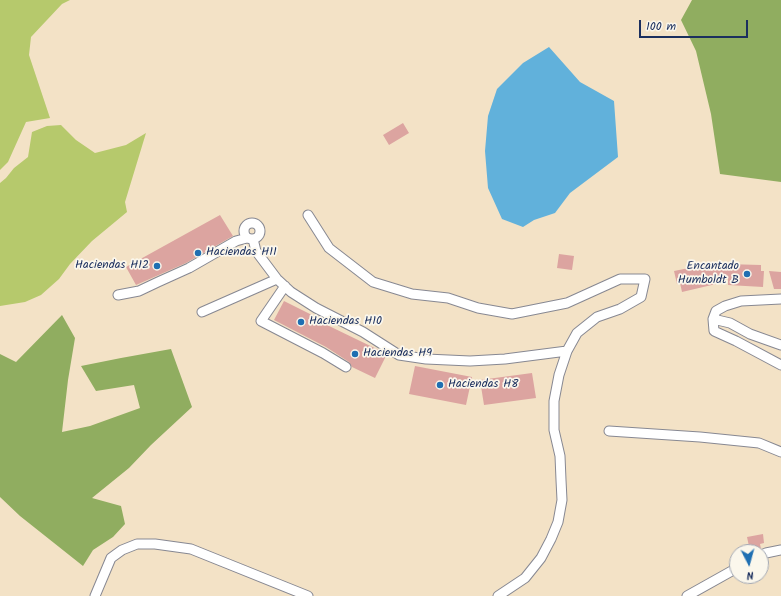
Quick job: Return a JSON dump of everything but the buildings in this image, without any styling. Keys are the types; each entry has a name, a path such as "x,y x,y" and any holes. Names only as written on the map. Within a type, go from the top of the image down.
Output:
{"street":[{"path":"308,215 329,248 373,282 412,294 448,298 478,308 512,314 567,303 620,279 645,279 641,297 620,308 597,317 577,333 567,351 559,375 554,401 554,430 560,456 562,500 558,522 541,558 525,578 498,596"},
{"path":"118,295 139,291 189,268 236,241 250,238 256,251 277,279 291,292 316,308 363,332 399,355 470,361 505,359 567,351"},
{"path":"202,312 277,279"},
{"path":"285,286 261,322 323,353 346,367"},
{"path":"781,300 769,299 735,303 724,306 716,311 713,319 714,331 781,364"},
{"path":"713,319 730,323 750,334 781,345"},
{"path":"609,431 700,437 758,443 781,452"},
{"path":"95,596 111,558 122,550 137,544 155,544 191,549 308,596"},
{"path":"769,552 781,550"},
{"path":"687,596 729,572"}],"green space":[{"path":"0,0 70,0 62,4 31,37 29,55 50,118 26,122 8,162 0,170"},
{"path":"692,0 781,0 781,182 720,174 711,114 696,51 681,20"},
{"path":"61,125 76,140 95,153 126,145 146,133 125,202 127,212 92,241 70,264 59,279 41,295 25,302 0,306 0,183 14,168 28,157 32,132 47,126"},
{"path":"62,315 75,338 62,432 90,426 140,408 134,385 96,391 81,366 121,358 171,349 192,407 151,445 129,468 92,498 121,506 125,524 113,537 93,550 83,566 20,516 0,497 0,354 16,362"}],"water":[{"path":"549,47 580,82 614,101 618,157 570,193 555,213 534,220 523,227 502,219 488,188 485,151 488,116 497,89 523,63"}],"place":[{"name":"Haciendas H11","path":"198,253"},
{"name":"Haciendas H12","path":"157,266"},
{"name":"Encantado Humboldt B","path":"747,274"},
{"name":"Haciendas H10","path":"301,322"},
{"name":"Haciendas H9","path":"355,354"},
{"name":"Haciendas H8","path":"440,385"}]}
